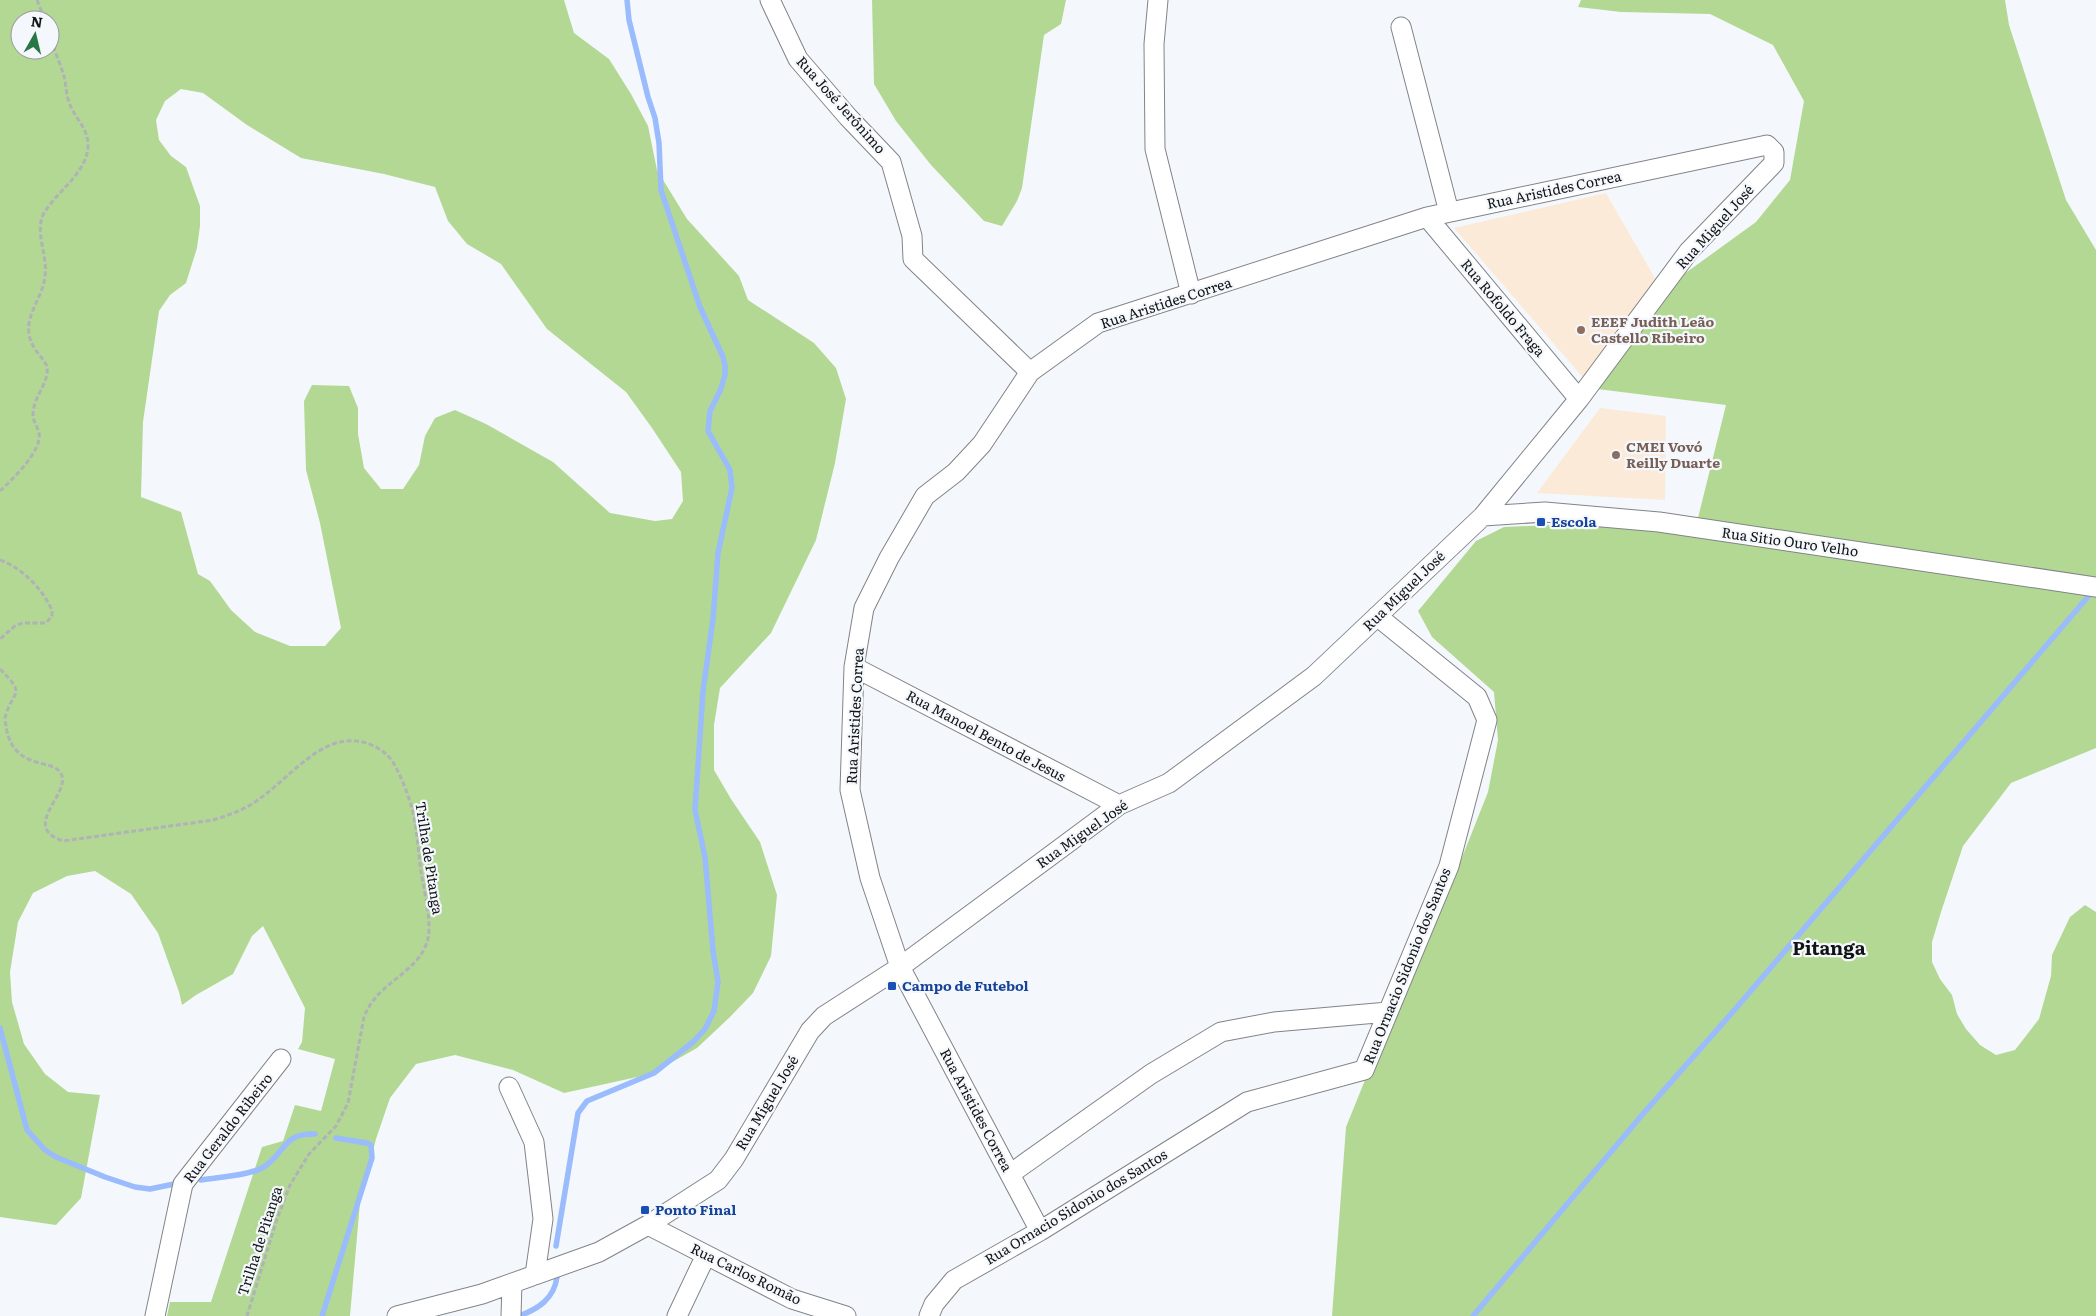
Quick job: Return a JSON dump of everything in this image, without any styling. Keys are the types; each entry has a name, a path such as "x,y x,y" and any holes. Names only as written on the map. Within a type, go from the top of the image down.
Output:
{"street":[{"name":"Rua José Jerônimo","path":"770,0 798,59 848,117 891,162 912,236 913,258 1030,372"},
{"path":"1158,0 1154,44 1154,149 1192,294"},
{"path":"1401,27 1449,212"},
{"name":"Rua Aristides Correa","path":"1040,1231 900,967 870,878 850,790 854,667 864,608 889,558 925,496 956,472 982,444 1030,372 1098,324 1428,217 1767,145 1774,152"},
{"name":"Rua Miguel José","path":"397,1316 482,1294 599,1252 648,1225 718,1180 734,1159 810,1031 824,1016 900,967 1119,805 1169,783 1314,676 1483,516 1579,399 1689,251 1774,163 1774,152"},
{"name":"Rua Rofoldo Fraga","path":"1428,217 1579,399"},
{"name":"Rua Sitio Ouro Velho","path":"1483,516 1545,512 1658,522 2096,588"},
{"name":"Rua Ornacio Sidonio dos Santos","path":"928,1316 934,1304 954,1280 1040,1231 1247,1102 1364,1070 1449,866 1487,720 1477,697 1377,616"},
{"name":"Rua Manoel Bento de Jesus","path":"854,667 1119,805"},
{"path":"1010,1174 1151,1074 1221,1032 1274,1022 1388,1012"},
{"name":"Rua Geraldo Ribeiro","path":"155,1316 183,1184 281,1059"},
{"path":"509,1088 534,1142 543,1219 535,1275"},
{"name":"Rua Carlos Romão","path":"648,1225 792,1299 846,1316"},
{"path":"677,1316 706,1255"},
{"path":"512,1283 512,1316"}],"path":[{"path":"0,491 25,464 38,444 40,434 33,422 34,406 43,387 47,366 31,345 28,331 31,314 40,295 46,275 42,219 46,209 80,168 88,147 86,132 69,104 58,60"},
{"path":"0,560 13,565 26,575 52,611 52,616 46,622 23,622 16,625 0,639"},
{"name":"Trilha de Pitanga","path":"0,669 14,683 16,689 16,696 5,718 15,749 26,759 57,768 62,775 62,786 46,817 48,830 57,839 63,841 213,820 225,816 258,800 320,750 341,742 363,742 382,751 390,758 407,792 413,813 428,920 429,929 426,946 417,960 382,990 368,1008 364,1017 348,1104 336,1126 308,1154 290,1185 276,1222 247,1316"}],"shaded area":[{"name":"EEEF Judith Leão Castello Ribeiro","path":"1606,193 1656,280 1585,380 1454,228"},
{"name":"CMEI Vovó Reilly Duarte","path":"1600,408 1666,416 1665,500 1537,493"}],"green space":[{"path":"0,0 564,0 574,33 609,59 631,94 648,126 657,170 687,219 739,276 748,300 814,343 836,368 846,399 835,463 816,540 771,633 720,688 714,725 714,770 760,842 777,895 771,956 753,993 730,1017 697,1048 651,1074 564,1093 513,1070 455,1055 416,1064 390,1098 376,1139 360,1203 350,1316 167,1316 170,1302 211,1302 262,1147 283,1141 295,1105 321,1111 335,1059 298,1049 302,1042 305,1008 263,926 252,936 233,974 182,1005 158,933 131,894 95,871 67,876 33,893 18,922 10,972 12,1002 24,1044 45,1074 68,1092 100,1095 81,1198 56,1225 0,1217","holes":["181,89 203,93 247,125 301,158 384,174 435,187 448,221 467,244 501,264 547,329 626,392 652,428 681,472 683,501 672,519 655,521 610,513 553,462 486,424 455,410 435,418 425,436 419,465 403,489 381,489 364,468 358,434 358,408 349,386 312,385 304,401 306,470 320,523 341,628 325,646 290,646 255,632 231,610 210,581 198,574 181,512 141,497 143,422 159,311 170,295 186,283 197,248 200,226 200,206 186,167 171,156 159,140 156,120 165,101"]},
{"path":"872,0 1066,0 1061,24 1044,35 1022,188 1017,201 1002,226 984,221 931,165 896,121 874,84"},
{"path":"1581,0 2005,0 2009,25 2066,200 2096,250 2096,748 2011,783 1963,846 1932,942 1932,962 1940,979 1952,995 1957,1014 1966,1029 1980,1045 1996,1055 2015,1050 2039,1019 2051,976 2052,955 2070,917 2085,905 2096,912 2096,1316 1332,1316 1346,1127 1391,1016 1440,913 1488,792 1498,740 1494,692 1432,637 1418,611 1476,541 1504,527 1597,523 1694,534 1726,405 1581,387 1680,277 1756,222 1790,180 1804,101 1773,45 1710,14 1621,12 1578,7"}],"waterway":[{"path":"556,1246 578,1113 587,1101 654,1073 693,1042 705,1029 714,1011 718,982 713,951 705,857 695,810 703,691 713,619 718,553 732,488 730,470 708,431 710,411 720,391 725,375 725,366 723,357 700,307 661,190 659,143 655,118 629,20 627,0"},
{"path":"1473,1316 1642,1115 1731,1014 2092,592"},
{"path":"0,1028 27,1130 45,1150 56,1157 135,1187 150,1189 174,1184"},
{"path":"201,1180 241,1175 256,1171 276,1157 285,1145 296,1137 315,1134"},
{"path":"322,1316 372,1158 371,1145 336,1138"},
{"path":"519,1316 533,1310 549,1297 557,1277"}],"place":[{"name":"EEEF Judith Leão Castello Ribeiro","path":"1581,330"},
{"name":"CMEI Vovó Reilly Duarte","path":"1616,455"},
{"name":"Escola","path":"1541,522"},
{"name":"Campo de Futebol","path":"892,986"},
{"name":"Ponto Final","path":"645,1210"}],"district":[{"name":"Pitanga","path":"1829,948"}]}
